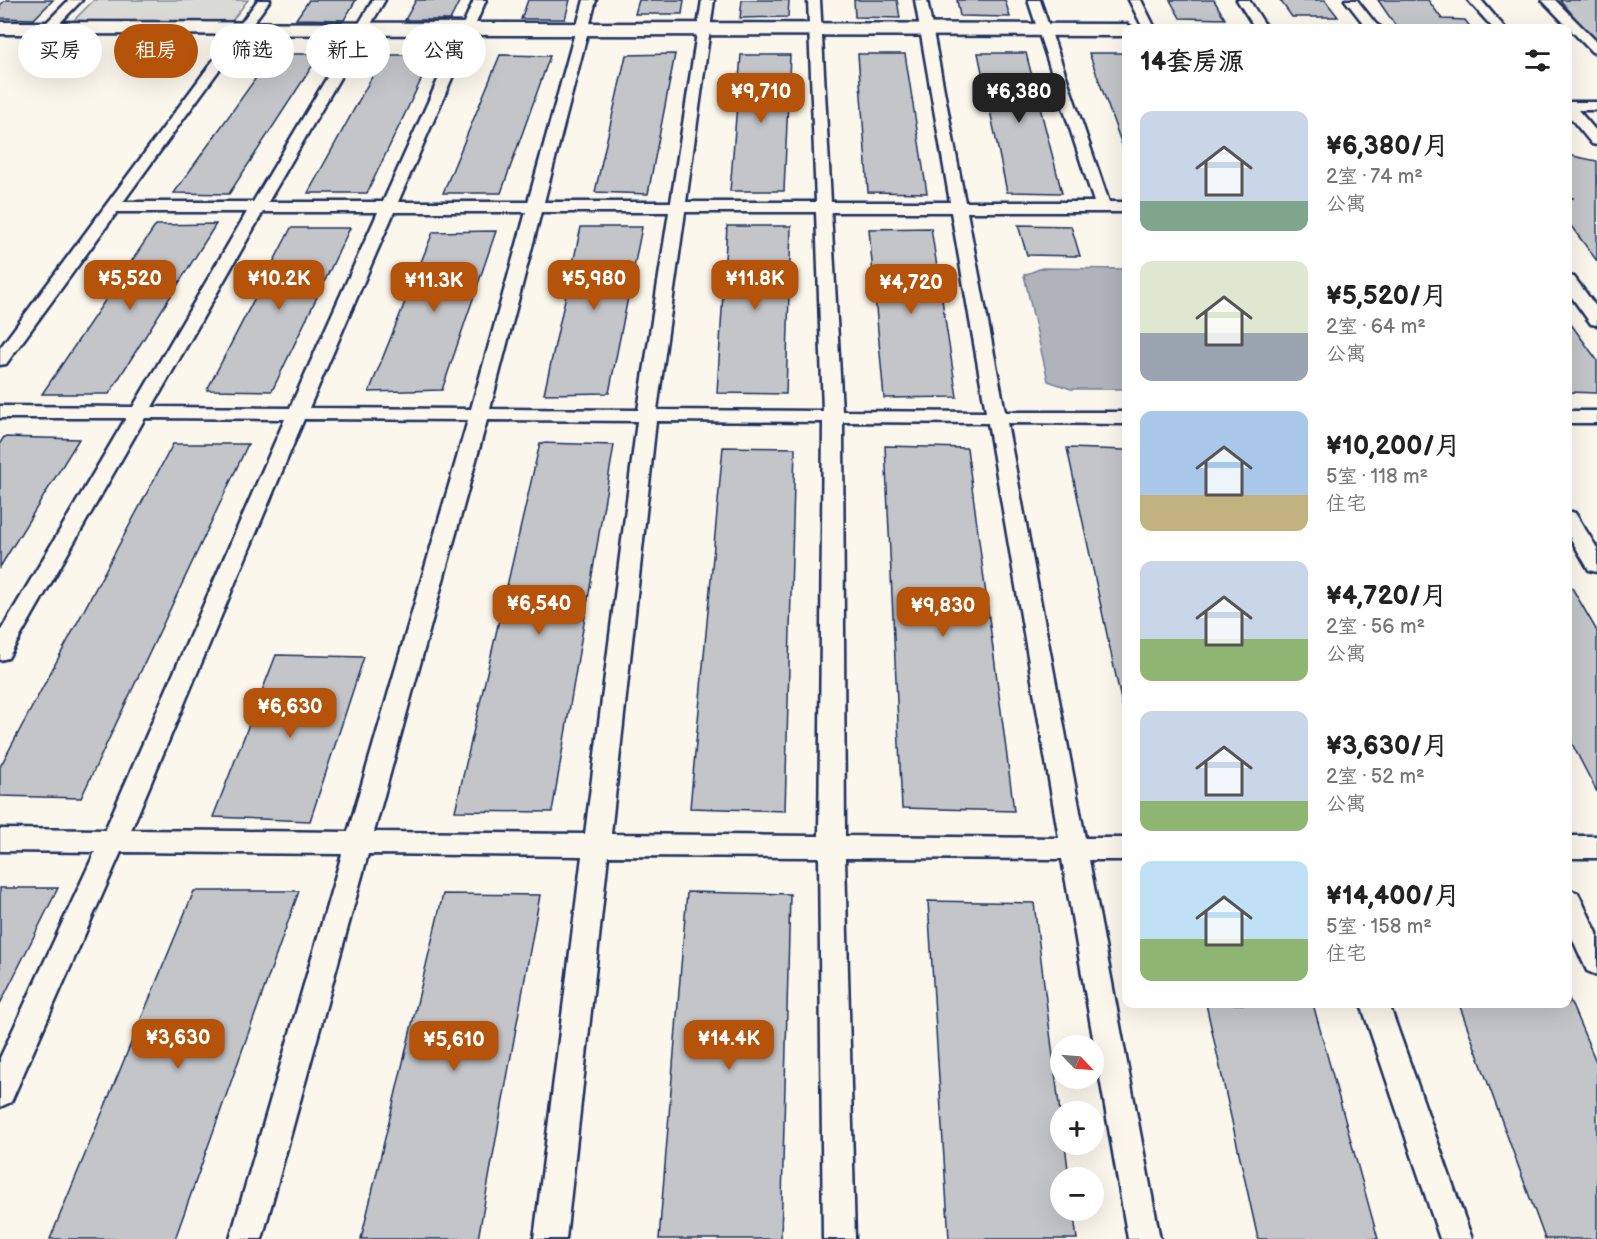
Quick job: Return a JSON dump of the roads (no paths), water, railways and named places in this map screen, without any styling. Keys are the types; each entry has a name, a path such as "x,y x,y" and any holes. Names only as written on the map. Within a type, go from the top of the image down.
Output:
{"street":[{"path":"0,28 18,28"},
{"path":"102,29 210,30"},
{"path":"486,30 1122,30"}],"lane":[{"path":"51,24 76,0"},
{"path":"246,24 264,0"},
{"path":"365,24 379,0"},
{"path":"469,24 480,0"},
{"path":"246,1239 479,415 590,0"},
{"path":"550,1239 647,416 708,0"},
{"path":"814,0 833,417 832,846 839,1239"},
{"path":"921,0 998,417 1144,1239"},
{"path":"1034,0 1103,207"},
{"path":"1135,0 1147,24"},
{"path":"1243,0 1258,24"},
{"path":"1351,0 1370,24"},
{"path":"1474,0 1495,24"},
{"path":"1548,0 1572,24"},
{"path":"1572,24 1597,50"},
{"path":"0,360 210,74"},
{"path":"0,652 141,413 256,207 333,78"},
{"path":"0,1092 113,841 296,414 445,78"},
{"path":"1572,106 1597,106"},
{"path":"1572,111 1597,141"},
{"path":"112,207 822,209 1122,207"},
{"path":"1572,286 1597,320"},
{"path":"0,412 1122,418"},
{"path":"1572,417 1597,417"},
{"path":"1572,524 1597,565"},
{"path":"0,840 1122,849"},
{"path":"1572,847 1597,847"},
{"path":"1572,909 1597,962"},
{"path":"1376,1008 1456,1239"}]}
